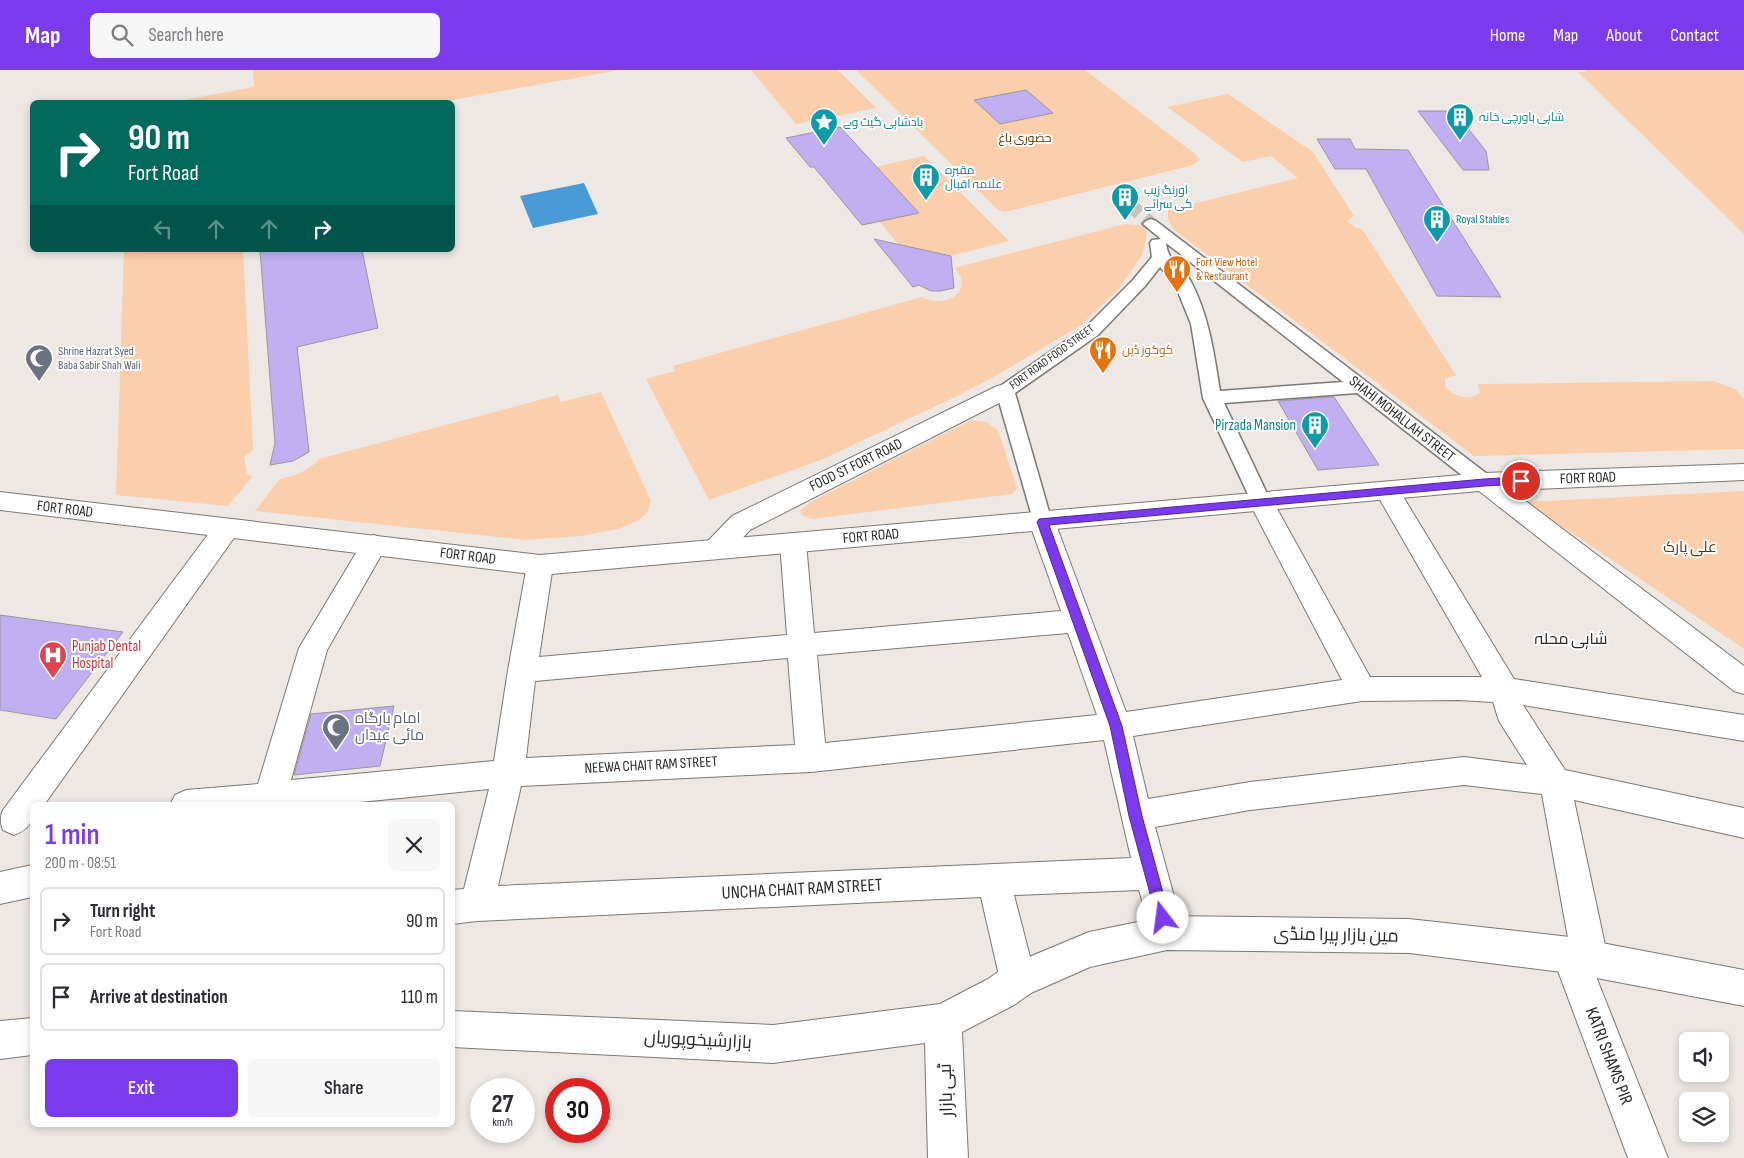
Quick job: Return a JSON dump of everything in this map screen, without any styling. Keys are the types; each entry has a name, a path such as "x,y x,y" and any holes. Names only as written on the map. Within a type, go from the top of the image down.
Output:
{"street":[{"name":"SHAHI MOHALLAH STREET","path":"1160,256 1153,227 1744,682"},
{"name":"FORT ROAD FOOD STREET","path":"1005,391 1092,330 1140,282 1160,256"},
{"path":"1160,256 1182,280 1200,324 1212,398 1261,502 1362,689"},
{"path":"1212,398 1360,387"},
{"path":"1005,391 1042,522 1116,726 1136,816 1167,933"},
{"name":"FOOD ST FORT ROAD","path":"715,550 741,523 1005,391"},
{"name":"FORT ROAD","path":"0,501 540,565 1484,482 1744,472"},
{"path":"1387,491 1505,690 1510,712 1555,782"},
{"path":"15,820 227,528"},
{"path":"793,543 811,758"},
{"path":"270,798 313,648 374,545"},
{"path":"465,905 508,774 522,670 540,565"},
{"path":"522,670 801,647 1077,621"},
{"name":"NEEWA CHAIT RAM STREET","path":"222,802 542,770 811,758 1116,726 1362,689 1458,688 1505,690 1744,728"},
{"path":"1136,816 1250,796 1464,771 1555,782 1744,823"},
{"name":"KATRI SHAMS PIR","path":"1555,782 1580,957 1648,1158"},
{"name":"UNCHA CHAIT RAM STREET","path":"465,905 1151,873"},
{"path":"0,888 30,881"},
{"path":"994,881 1018,980"},
{"name":"مین بازار ہیرا منڈی","path":"943,1022 1001,992 1018,980 1089,950 1167,933 1409,936 1580,957 1744,988"},
{"name":"بازارشیخوپوریاں","path":"455,1029 774,1044 943,1022"},
{"name":"ٹبی بازار","path":"943,1022 948,1158"},
{"path":"0,1040 30,1037"}],"green space":[{"path":"253,70 620,70 452,100 183,100 254,87"},
{"path":"751,70 838,70 876,108 796,124"},
{"name":"حضوری باغ","path":"856,70 1085,70 1195,154 1200,160 1193,165 1005,212 998,210"},
{"path":"1585,70 1744,70 1744,234 1578,72 1586,72"},
{"path":"1228,94 1313,152 1354,216 1348,222 1356,228 1362,229 1456,375 1445,379 1445,387 1449,390 1462,397 1471,397 1480,393 1478,384 1713,381 1735,389 1744,398 1744,449 1474,456 1173,229 1168,219 1168,210 1298,178 1271,156 1243,162 1167,107"},
{"path":"924,156 1009,241 950,256 899,245 841,175"},
{"path":"1125,224 1143,226 1147,233 1142,255 1118,290 1081,325 999,374 955,397 821,460 709,500 646,379 675,371 673,366 922,297 930,300 947,300 959,291 962,285 955,268"},
{"path":"124,252 243,252 253,450 244,457 247,474 253,476 228,506 116,495"},
{"path":"601,392 651,501 647,513 637,521 618,529 581,536 526,540 255,511 280,479 302,472 319,459 558,395 561,402"},
{"path":"971,420 986,422 998,430 1017,488 1012,494 812,519 802,515 800,511 809,503"},
{"name":"علی پارک","path":"1744,491 1744,649 1526,502"}],"water":[{"path":"584,183 598,214 533,228 520,196"}],"building":[{"path":"1026,90 1053,113 1000,124 974,100"},
{"path":"1418,111 1454,111 1486,151 1489,170 1463,170"},
{"path":"840,127 919,213 862,225 814,167 810,167 786,138"},
{"name":"Royal Stables","path":"1317,139 1350,139 1355,149 1408,150 1501,297 1437,296 1366,169 1335,169"},
{"path":"874,239 951,256 954,288 931,291 919,285 913,287"},
{"path":"260,252 362,252 378,328 297,347 309,452 293,461 270,465 275,443"},
{"name":"Pirzada Mansion","path":"1334,397 1379,465 1318,470 1278,401"},
{"path":"0,615 123,632 56,719 0,710"},
{"name":"امام بارگاہ مائی عیداں","path":"394,706 380,766 294,775 311,714"}],"tunnel":[{"path":"1129,204 1151,224"}],"place":[{"name":"شاہی باورچی خانہ","path":"1460,141"},
{"name":"بادشاہی گیٹ وے","path":"824,146"},
{"name":"مقبرہ علامہ اقبال","path":"926,201"},
{"name":"اورنگ زیب کی سرائے","path":"1125,221"},
{"name":"Royal Stables","path":"1437,243"},
{"name":"Fort View Hotel & Restaurant","path":"1177,293"},
{"name":"کوکوز ڈین","path":"1103,374"},
{"name":"Shrine Hazrat Syed Baba Sabir Shah Wali","path":"39,382"},
{"name":"Pirzada Mansion","path":"1315,449"},
{"name":"Punjab Dental Hospital","path":"53,679"},
{"name":"امام بارگاہ مائی عیداں","path":"336,751"}],"district":[{"name":"شاہی محلہ","path":"1571,639"}],"route":[{"path":"1163,918 1136,816 1116,726 1042,522 1484,482 1521,481"}]}
